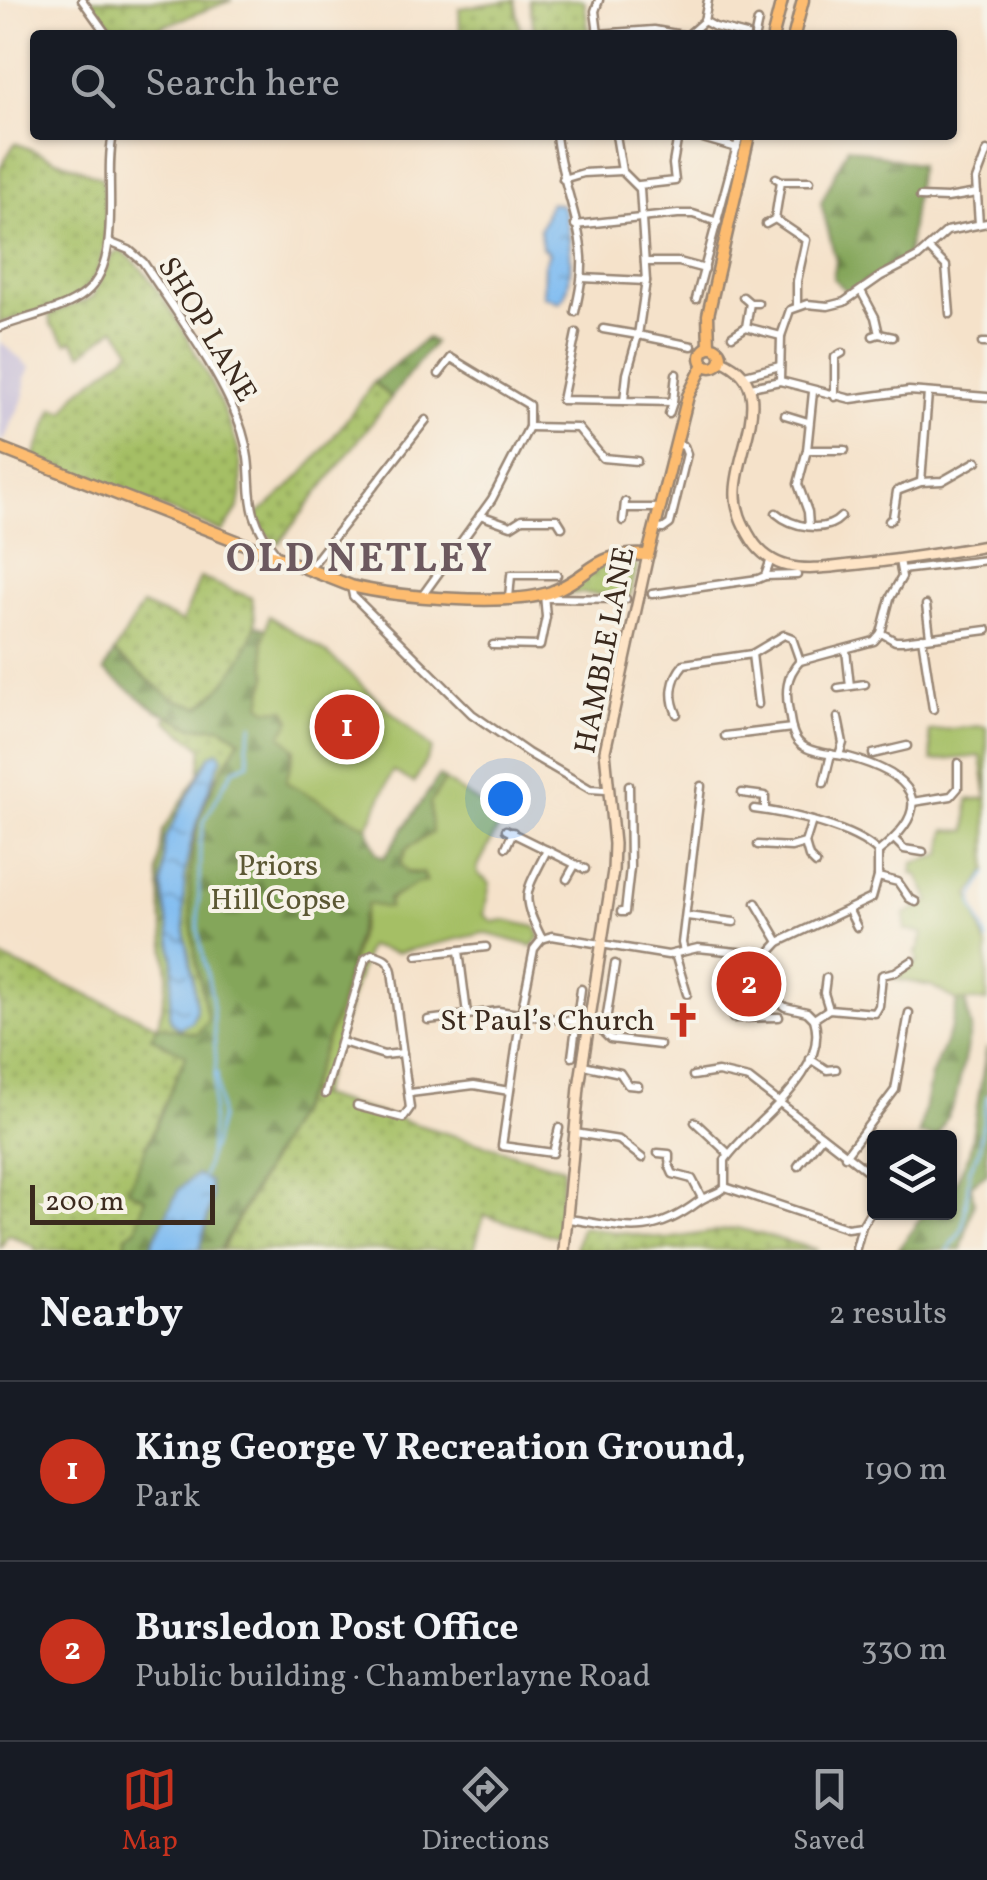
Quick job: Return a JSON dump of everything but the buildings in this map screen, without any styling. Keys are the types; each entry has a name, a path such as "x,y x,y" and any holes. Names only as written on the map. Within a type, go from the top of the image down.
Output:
{"main road":[{"path":"774,30 782,0"},
{"path":"795,30 803,0"},
{"path":"721,360 714,367 704,364 702,354 708,347 708,315 748,140"},
{"path":"708,347 718,349 721,360 745,375 751,388 752,405 736,491 740,521 756,547 771,559 812,569 900,565 987,546"},
{"name":"HAMBLE LANE","path":"564,1250 582,1064 613,871 612,820 606,790 608,730 675,444 688,396 704,364"},
{"path":"0,448 308,570 385,595 545,596 606,558 648,555"}],"street":[{"path":"82,0 103,30"},
{"path":"597,30 598,0"},
{"path":"692,30 704,21 708,0"},
{"path":"704,21 731,30"},
{"path":"756,30 758,21"},
{"path":"0,327 66,305 84,295 97,279 109,242 108,162 112,140"},
{"path":"557,140 582,256 575,312"},
{"path":"619,140 622,171 626,179 639,184 675,181 677,140"},
{"path":"709,140 737,148"},
{"path":"696,299 739,140"},
{"path":"780,382 781,336 790,310 797,306 836,306 928,248 947,231 983,224 977,172 987,150"},
{"path":"563,179 622,171"},
{"path":"775,219 779,179 810,181"},
{"path":"624,401 646,281 639,184"},
{"path":"920,196 947,198 977,193"},
{"path":"576,225 643,217 698,216 718,222"},
{"path":"766,224 775,219"},
{"path":"775,219 806,240 797,281 797,306"},
{"name":"SHOP LANE","path":"109,242 129,250 143,262 228,398 242,432 249,469 249,504 259,533 278,556"},
{"path":"928,248 946,266 952,298 950,314"},
{"path":"645,262 679,262 705,269"},
{"path":"582,278 646,281"},
{"path":"861,291 876,317 876,335 893,337"},
{"path":"732,336 746,326 750,301"},
{"path":"746,326 781,336"},
{"path":"604,328 692,346"},
{"path":"576,333 562,400 673,402"},
{"path":"835,397 836,355"},
{"path":"421,598 480,515 528,427 529,405 451,358 440,374"},
{"path":"745,375 780,366"},
{"path":"669,414 676,374"},
{"path":"751,388 780,382 851,399 890,391 987,396"},
{"path":"809,526 798,484 807,450 813,392"},
{"path":"921,482 928,393"},
{"path":"789,419 808,422"},
{"path":"308,570 426,420"},
{"path":"528,427 578,428 603,458 637,461"},
{"path":"655,528 670,524 688,454 684,446 675,444"},
{"path":"807,450 836,456 845,450"},
{"path":"895,519 897,491 921,482 942,480 971,461"},
{"path":"623,521 625,505 659,508"},
{"path":"776,514 787,522 809,526 839,523"},
{"path":"480,515 510,526 522,518 557,519 562,527"},
{"path":"765,576 771,559"},
{"path":"800,661 866,646 881,634 890,598 902,578 900,565 987,560"},
{"path":"508,598 511,575 557,574"},
{"path":"655,593 765,576 797,575"},
{"path":"352,586 353,596 472,714 528,754 590,789 606,790"},
{"path":"496,648 540,646 546,617 545,596 626,599"},
{"path":"926,606 933,709"},
{"path":"881,634 895,641 987,630"},
{"path":"568,1219 654,1228 683,1214 702,1198 721,1192 725,1187 724,1164 730,1154 803,1075 816,1043 814,1019 770,996 765,977 767,955 779,942 872,898 878,877 878,852 910,819 913,802 909,787 881,770 806,748 794,737 787,685 800,661 792,638 784,634 752,654 706,664 689,662 680,668 672,687 677,714"},
{"path":"846,650 850,686"},
{"path":"752,654 758,704"},
{"path":"838,688 865,684"},
{"path":"824,783 843,743 838,718"},
{"path":"735,724 736,735"},
{"path":"725,736 792,728"},
{"path":"873,754 907,746"},
{"path":"881,770 884,752"},
{"path":"913,802 951,796 960,780 958,762"},
{"path":"621,912 625,912 628,892 629,785"},
{"path":"687,994 680,952 701,786"},
{"path":"742,793 766,796 765,810"},
{"path":"754,809 812,821 867,843 878,852"},
{"path":"612,820 629,819"},
{"path":"812,821 805,843 816,864"},
{"path":"506,848 510,831 585,869"},
{"path":"894,838 904,849 923,852"},
{"path":"758,845 791,847 805,843"},
{"path":"542,939 525,898 547,850"},
{"path":"567,880 575,865"},
{"path":"878,877 898,882 908,898 916,902"},
{"path":"756,903 779,942"},
{"path":"849,910 857,926"},
{"path":"687,916 734,922"},
{"path":"559,1128 553,1152 502,1146 521,1014 534,950 542,939 552,936 680,952 698,948 767,955"},
{"path":"418,956 486,947"},
{"path":"459,950 467,1014"},
{"path":"325,1094 365,960 372,954 390,962 410,1108 404,1118 357,1106"},
{"path":"814,1019 829,1010 875,1013 882,974 912,962"},
{"path":"604,1033 609,976 616,964"},
{"path":"826,978 824,993 829,1010"},
{"path":"572,1057 581,989"},
{"path":"731,999 754,1001 770,996"},
{"path":"754,1001 754,1017"},
{"path":"428,1020 498,1011 576,1022"},
{"path":"846,1156 894,1090 909,1013"},
{"path":"733,1018 779,1017"},
{"path":"587,1030 604,1033 610,1039 660,1045"},
{"path":"342,1042 384,1055 403,1053"},
{"path":"810,1059 827,1070 836,1069"},
{"path":"582,1064 620,1072 628,1084 638,1086"},
{"path":"699,1080 718,1072 744,1077 867,1171"},
{"path":"410,1094 474,1084 509,1091"},
{"path":"694,1122 730,1154"},
{"path":"574,1133 619,1140 642,1158"},
{"path":"798,1166 822,1136"},
{"path":"658,1153 669,1154 674,1174 692,1179 702,1198"},
{"path":"725,1187 847,1228 862,1226"},
{"path":"856,1248 867,1218"}],"shaded area":[{"path":"0,341 31,368 25,378 25,395 3,442 0,441"}],"green space":[{"path":"89,0 232,0 153,30 116,30"},
{"path":"515,0 520,30 460,30 459,8"},
{"path":"529,0 584,0 588,30 534,30"},
{"path":"15,143 102,178 105,238 98,268 82,292 54,307 0,323 0,168"},
{"path":"848,147 919,165 907,258 848,293 833,278 836,261 821,203"},
{"path":"119,251 134,261 170,309 206,373 232,431 239,456 241,493 238,508 223,532 34,457 54,408 65,412 76,394 132,350 115,328 82,354 72,340 67,343 51,325 49,314 92,298 113,254"},
{"path":"427,338 434,342 391,398 374,382"},
{"path":"374,382 391,398 279,543 264,533 256,515 306,470"},
{"path":"634,561 637,568 630,596 557,596 599,568"},
{"path":"200,578 252,598 255,621 240,662 200,707 173,699 114,653 142,605 182,622"},
{"path":"269,616 327,653 432,749 414,783 393,771 368,827 286,782 295,749 281,735 291,720 285,709 268,710 261,705 267,676 263,643"},
{"name":"Priors Hill Copse","path":"256,625 267,630 263,643 267,676 261,705 285,709 292,727 286,782 368,827 376,853 384,858 439,776 445,780 430,803 432,833 405,849 401,863 407,873 423,874 426,881 388,899 389,908 362,916 339,1008 307,1092 220,1250 126,1250 126,1236 136,1230 145,1198 128,1190 186,1055 151,1037 158,1026 197,1034 208,1020 192,931 190,872 201,814 240,739 221,727 193,727 156,710 104,671 114,653 173,699 200,707 234,670"},
{"path":"168,715 193,727 221,727 240,739 213,786 193,843 192,931 209,1020 197,1035 158,1026 168,974 158,871 163,831 199,774 202,748 166,720"},
{"path":"987,727 987,798 981,756 932,761 929,731"},
{"path":"445,781 503,819 477,868 478,874 490,883 484,915 493,922 504,920 536,927 540,937 533,946 484,933 396,953 368,946 319,1096 307,1092 339,1008 367,904 389,908 389,900 427,882 423,873 407,872 401,864 406,849 432,833 430,803"},
{"path":"987,798 987,870 970,895 987,948 987,1001 957,1001 932,986 895,979 918,961 916,952 923,933 905,930 905,914 930,901 918,875 912,874 913,863 942,855 946,830 967,831 968,800"},
{"path":"0,957 158,1026 152,1038 186,1054 129,1189 145,1197 136,1231 126,1236 126,1250 35,1250 8,1234 0,1249"},
{"path":"918,961 964,996 971,1028 955,1101 940,1130 920,1130 931,1076 951,1028 957,1001 932,986 895,979"},
{"path":"987,1047 987,1173 971,1185 974,1202 961,1250 898,1250 919,1220 957,1220 957,1179 969,1154"},
{"path":"307,1092 563,1168 558,1237 484,1215 474,1250 222,1250"},
{"path":"581,1227 667,1239 738,1228 818,1250 575,1250"}],"water":[{"path":"550,202 562,205 570,240 568,283 560,302 543,296 544,265 549,253 542,247 540,229"},
{"path":"218,751 222,757 196,824 186,867 184,913 196,1009 192,1021 179,1028 169,1014 174,961 162,886 165,838 210,756"},
{"path":"196,1175 209,1181 212,1198 200,1250 149,1250 179,1189"}],"waterway":[{"path":"203,1177 209,1156 216,1062 212,997 198,931 200,844 204,822 225,783 234,769 249,763 247,744 253,724"},
{"path":"987,873 973,901 987,940"},
{"path":"212,1149 220,1119 217,1073"},
{"path":"948,1250 963,1228 970,1169 979,1150 987,1096"}],"place":[{"name":"King George V Recreation Ground,","path":"347,727"},
{"name":"Bursledon Post Office","path":"749,984"},
{"name":"St Paul’s Church","path":"683,1020"}],"district":[{"name":"OLD NETLEY","path":"360,557"}]}
